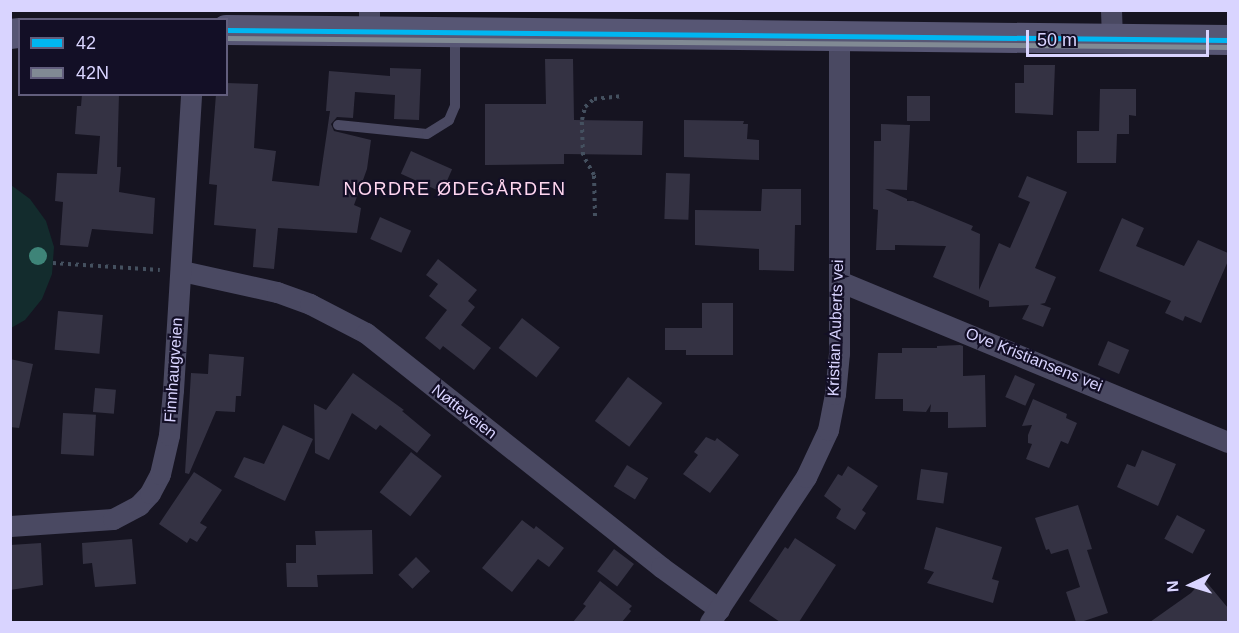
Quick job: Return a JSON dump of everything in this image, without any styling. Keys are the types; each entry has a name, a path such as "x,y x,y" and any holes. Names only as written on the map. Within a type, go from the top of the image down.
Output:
{"main road":[{"path":"228,30 369,21 455,31 839,36 1111,24 1228,40"}],"street":[{"name":"Kristian Auberts vei","path":"714,616 772,532 819,453 835,394 839,280 839,36"},
{"name":"Finnhaugveien","path":"10,526 113,519 127,514 150,493 160,474 169,435 182,271 191,96"},
{"name":"Nøtteveien","path":"182,271 277,292 310,304 366,333 661,567 714,616"},
{"name":"Ove Kristiansens vei","path":"839,280 1228,442"}],"lane":[{"path":"338,125 427,134 449,120 456,106 455,31"}],"path":[{"path":"595,216 594,175 583,155 582,120 585,107 594,99 622,96"},
{"path":"53,263 182,271"}],"green space":[{"path":"11,185 30,199 46,221 54,247 52,274 42,299 25,320 11,328"}],"building":[{"path":"545,59 573,59 574,120 643,121 642,155 564,154 564,164 485,165 485,104 546,104"},
{"path":"1024,65 1055,65 1053,115 1015,113 1015,83 1024,83"},
{"path":"390,68 421,69 419,120 394,119 395,95 355,92 353,118 337,117 331,124 334,131 371,140 367,169 354,205 361,208 357,233 278,228 274,269 253,267 256,229 214,225 217,185 209,184 216,96 228,96 228,83 258,84 254,148 276,151 272,181 319,186 330,111 326,111 329,71 390,76"},
{"path":"1100,89 1136,89 1136,116 1129,115 1129,134 1117,134 1116,163 1077,163 1077,131 1099,131"},
{"path":"82,96 119,96 117,167 121,167 119,192 155,198 153,234 92,229 88,247 60,245 63,202 55,201 57,173 97,174 100,136 75,134 77,106 81,106"},
{"path":"907,96 930,96 930,121 907,121"},
{"path":"684,120 744,121 743,124 748,124 747,139 759,140 759,160 684,157"},
{"path":"881,124 910,125 907,190 885,189 907,201 913,201 973,226 971,230 980,234 979,290 999,243 1010,248 1030,202 1018,197 1027,176 1067,192 1035,268 1056,277 1045,303 1040,304 1051,308 1043,327 1022,319 1029,305 989,307 989,301 933,277 946,246 895,245 895,250 876,250 878,210 873,209 874,141 881,141"},
{"path":"411,151 452,169 442,192 401,174"},
{"path":"666,173 690,174 688,220 664,219"},
{"path":"762,189 801,189 801,225 795,225 794,271 759,270 759,249 695,245 695,210 761,211"},
{"path":"380,217 411,231 401,253 370,239"},
{"path":"1122,218 1144,228 1136,246 1184,266 1198,240 1228,253 1228,261 1201,323 1185,316 1183,321 1165,313 1171,301 1099,271"},
{"path":"438,259 477,290 468,301 475,307 461,325 491,348 474,370 443,346 440,350 425,338 447,310 429,296 438,284 426,275"},
{"path":"702,303 733,303 733,355 686,355 686,350 665,350 665,328 702,328"},
{"path":"58,311 103,315 99,354 55,350"},
{"path":"522,318 560,348 536,377 499,348"},
{"path":"1108,341 1129,350 1119,374 1098,365"},
{"path":"937,346 963,346 963,376 985,375 986,427 948,428 948,412 930,412 931,404 926,412 903,411 903,399 875,399 878,353 902,353 902,348 937,348"},
{"path":"209,354 244,357 241,396 236,396 235,412 216,411 189,474 185,473 191,373 208,374"},
{"path":"10,359 33,364 19,428 10,427"},
{"path":"353,373 404,410 402,411 431,435 417,453 380,425 376,430 352,413 329,460 315,453 314,404 326,410"},
{"path":"1015,375 1035,384 1025,406 1005,397"},
{"path":"628,377 662,403 629,447 595,421"},
{"path":"95,388 116,390 114,414 93,412"},
{"path":"1033,399 1067,414 1066,418 1077,423 1068,444 1061,441 1049,468 1026,459 1032,444 1028,443 1028,435 1032,425 1022,426"},
{"path":"63,413 96,415 94,456 61,454"},
{"path":"283,425 313,439 285,501 234,477 244,457 264,464"},
{"path":"706,437 715,441 717,438 739,455 710,493 683,474 698,455 694,452"},
{"path":"1142,450 1176,464 1158,506 1117,487 1127,464 1135,467"},
{"path":"411,452 442,476 410,516 380,492"},
{"path":"627,465 648,478 635,499 614,486"},
{"path":"848,466 878,486 862,510 866,513 855,530 836,518 841,509 824,496 838,474 842,476"},
{"path":"921,469 948,473 943,503 917,500"},
{"path":"194,472 222,490 200,523 207,527 197,542 190,538 187,543 159,524"},
{"path":"1078,505 1092,549 1087,550 1108,613 1081,622 1076,622 1066,592 1080,587 1068,549 1051,554 1049,549 1046,550 1035,518"},
{"path":"1177,515 1205,530 1193,554 1164,539"},
{"path":"522,520 534,529 536,526 564,548 549,567 538,559 512,592 482,568"},
{"path":"936,527 1002,547 992,579 999,581 993,603 927,583 934,572 924,569"},
{"path":"372,530 373,574 317,575 318,587 287,587 286,563 296,563 296,545 316,545 315,531"},
{"path":"795,538 836,565 799,622 780,622 749,601 785,547 788,549"},
{"path":"132,539 136,584 95,587 92,563 83,564 82,543"},
{"path":"41,543 43,585 10,590 10,545"},
{"path":"614,549 634,564 617,586 597,571"},
{"path":"416,557 430,571 412,589 398,575"},
{"path":"1204,579 1228,608 1228,622 1150,622 1191,593"},
{"path":"600,581 632,606 629,609 631,611 622,622 573,622 586,606 583,604"}],"transit line":[{"name":"42","path":"228,30 1228,40"},
{"name":"42N","path":"228,38 1228,47"}],"district":[{"name":"NORDRE ØDEGÅRDEN","path":"455,189"}]}
